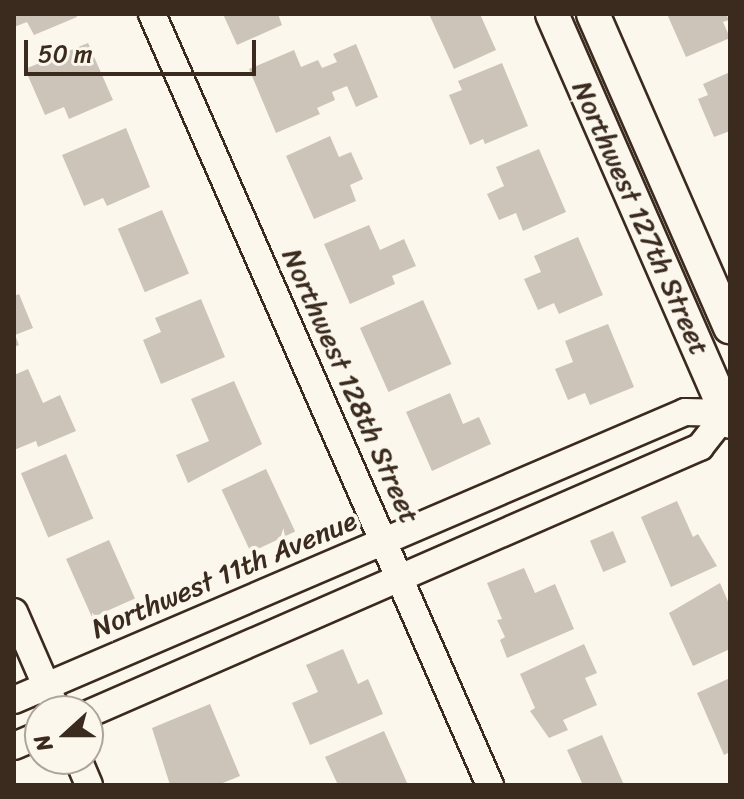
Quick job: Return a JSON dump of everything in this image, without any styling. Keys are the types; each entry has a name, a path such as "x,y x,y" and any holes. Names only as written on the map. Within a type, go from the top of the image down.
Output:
{"street":[{"name":"Northwest 128th Street","path":"152,14 490,785"},
{"name":"Northwest 127th Street","path":"552,14 729,416"},
{"name":"Northwest 127th Street","path":"593,14 730,327"},
{"name":"Northwest 11th Avenue","path":"14,700 685,412 729,416"},
{"path":"104,707 700,447 729,416"},
{"path":"14,612 50,695"}],"building":[{"path":"14,14 76,14 77,17 34,35 27,22 14,27"},
{"path":"223,14 278,14 282,25 237,45"},
{"path":"429,14 480,14 496,50 454,69"},
{"path":"667,14 726,14 729,20 723,22 730,38 686,57"},
{"path":"88,43 113,100 69,119 64,107 45,115 25,69"},
{"path":"356,44 378,97 356,107 347,86 332,92 335,100 317,108 320,114 276,133 249,69 294,50 301,67 318,60 322,68 337,62 333,54"},
{"path":"502,63 528,126 485,144 483,139 470,145 449,95 462,90 458,81"},
{"path":"730,72 730,131 714,137 698,99 708,95 703,84"},
{"path":"126,128 150,187 107,206 103,198 84,206 62,155"},
{"path":"330,136 339,157 351,152 363,179 350,185 356,201 314,219 286,156"},
{"path":"539,149 566,212 523,231 516,213 499,220 487,194 504,186 496,167"},
{"path":"162,210 189,274 145,292 118,229"},
{"path":"369,225 380,250 404,239 416,266 392,276 395,284 350,304 324,244"},
{"path":"578,237 603,295 559,314 554,303 538,310 524,279 541,272 534,256"},
{"path":"19,294 33,328 15,335 19,345 14,347 14,296"},
{"path":"201,299 225,357 161,384 143,340 161,332 155,318"},
{"path":"423,300 451,364 388,392 360,328"},
{"path":"608,324 634,387 590,405 585,393 568,400 555,369 573,362 565,341"},
{"path":"28,369 43,403 60,395 76,431 38,447 36,441 14,450 14,375"},
{"path":"234,381 262,444 188,483 176,455 209,441 191,399"},
{"path":"450,393 463,424 479,417 491,444 432,471 406,412"},
{"path":"66,454 93,518 48,538 21,473"},
{"path":"266,469 295,532 251,552 222,490"},
{"path":"677,501 693,537 698,534 717,566 671,587 641,517"},
{"path":"613,531 626,562 603,572 590,541"},
{"path":"109,540 135,598 92,618 66,559"},
{"path":"524,568 535,593 555,584 574,629 507,658 500,640 505,637 497,620 502,619 487,583"},
{"path":"720,583 730,606 730,649 693,666 669,613"},
{"path":"584,644 597,673 585,678 597,705 563,720 568,730 549,738 530,711 535,708 520,674"},
{"path":"343,649 358,684 368,679 383,714 310,745 292,703 318,692 306,665"},
{"path":"730,678 730,752 724,755 697,693"},
{"path":"210,704 240,776 218,785 170,785 152,728"},
{"path":"384,731 408,785 338,785 325,757"},
{"path":"602,735 624,785 577,785 582,783 567,750"}]}
